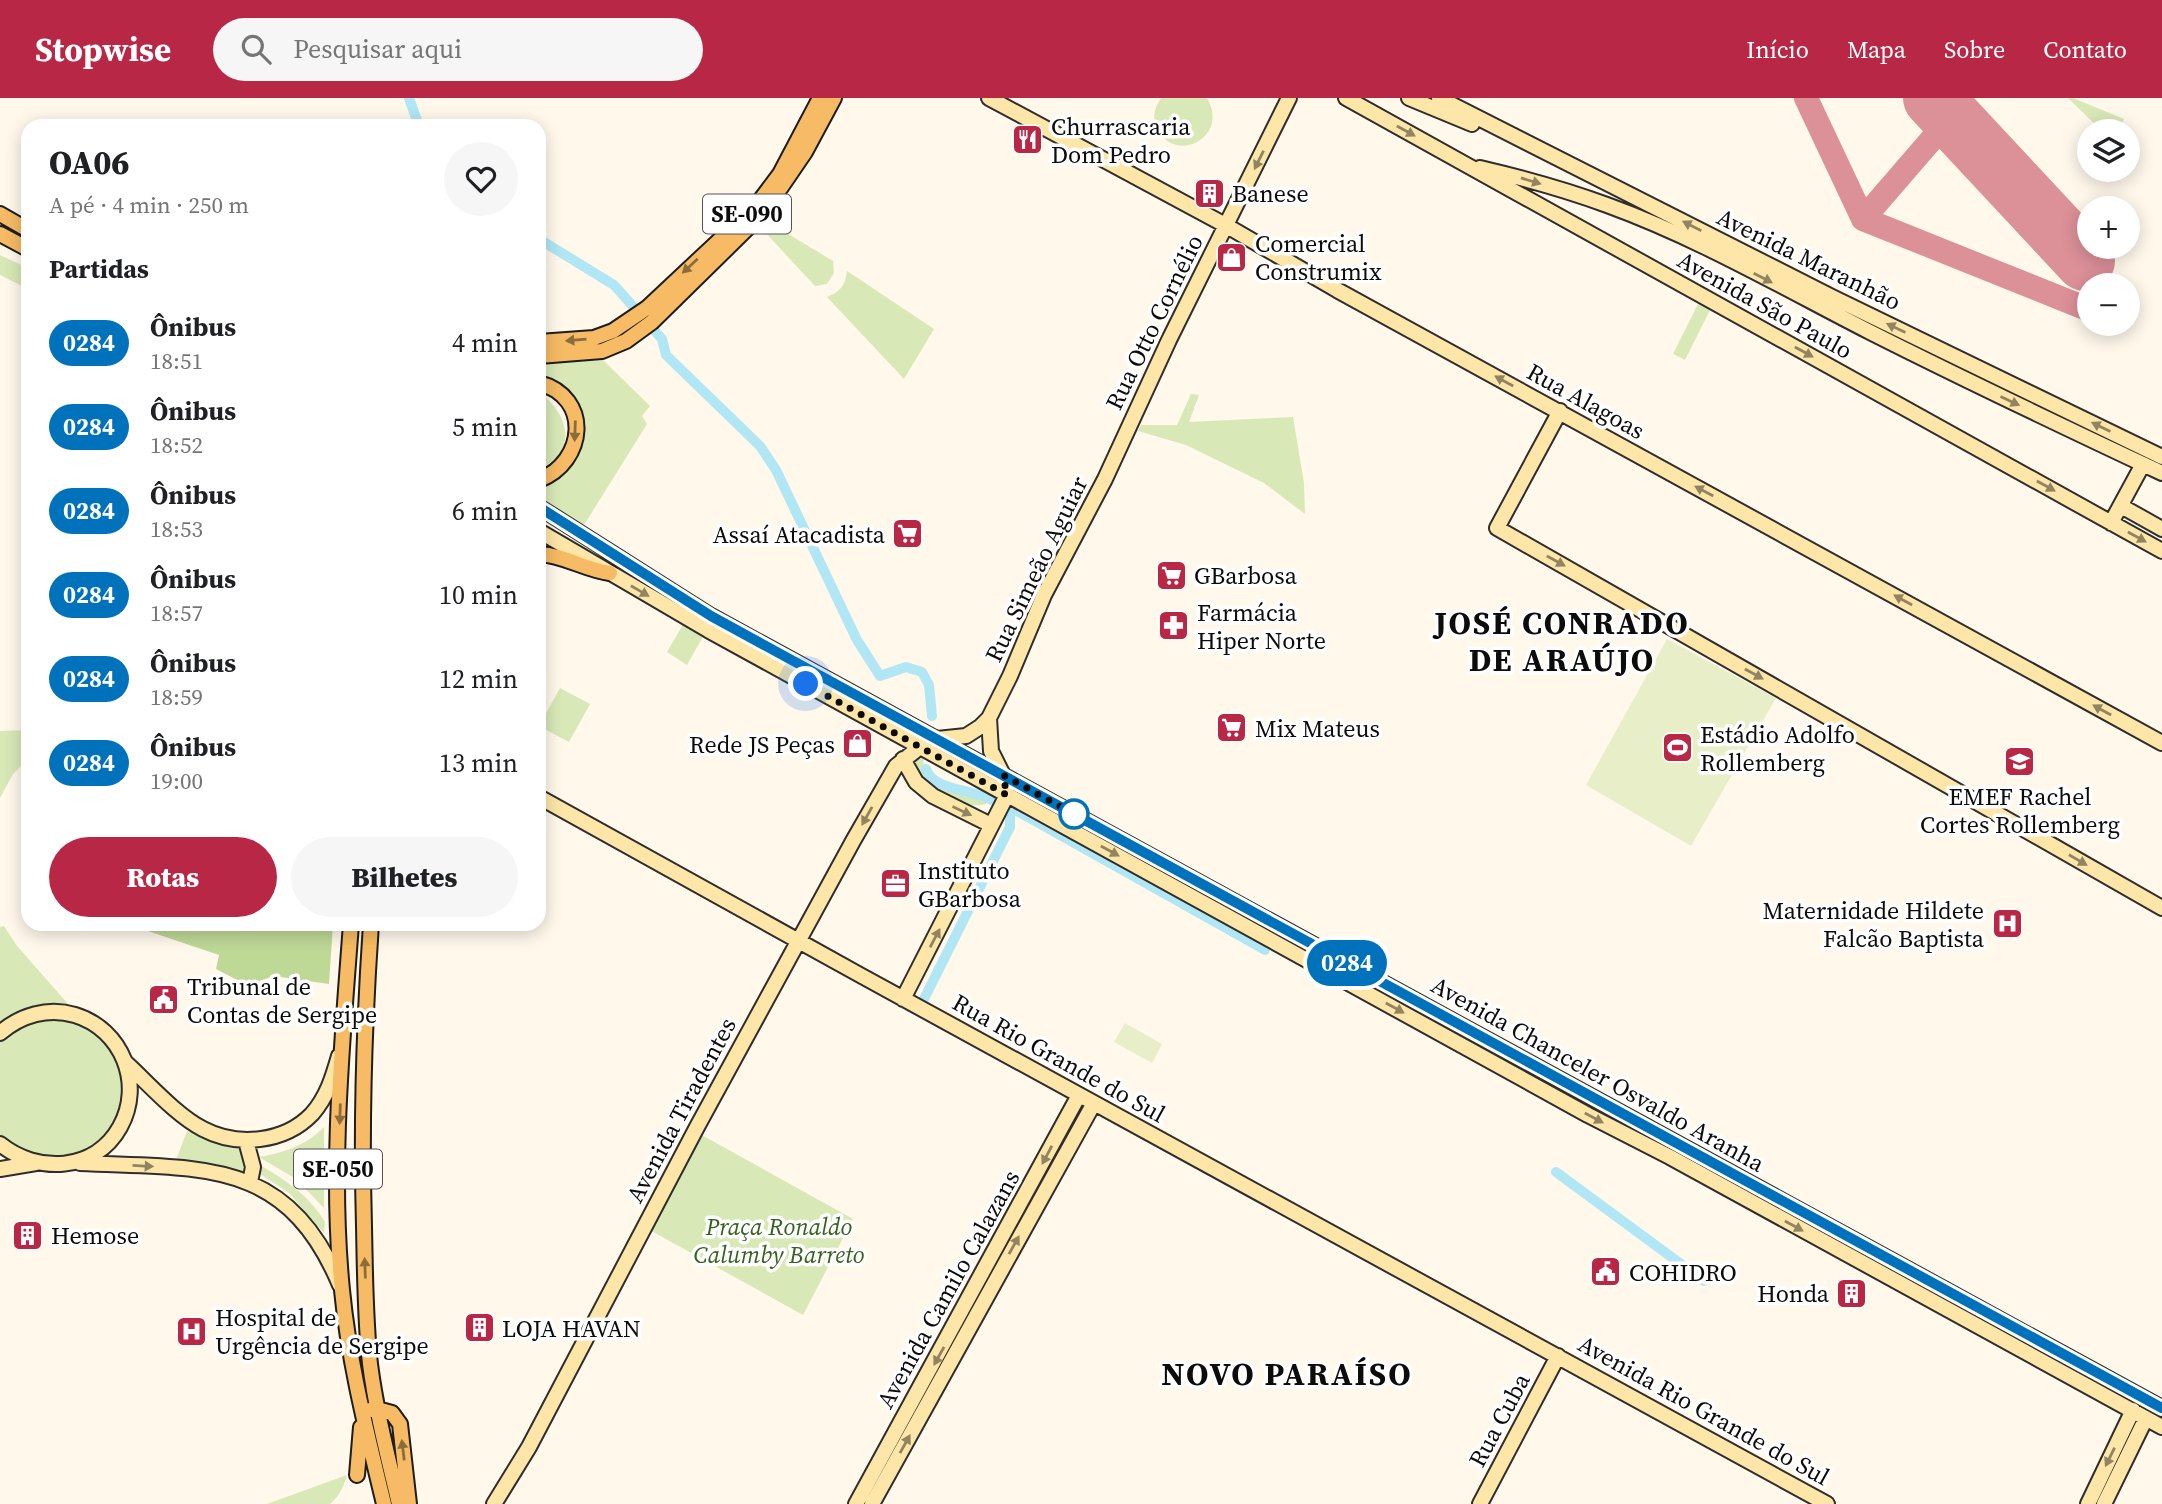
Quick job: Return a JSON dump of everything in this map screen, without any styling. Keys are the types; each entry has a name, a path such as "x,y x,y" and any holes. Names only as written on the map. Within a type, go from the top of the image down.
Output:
{"main road":[{"name":"SE-090","path":"546,355 601,351 615,347 756,206 780,174 820,98"},
{"name":"SE-090","path":"546,340 594,338 642,321 764,212 804,152 834,98"},
{"path":"0,214 21,226"},
{"path":"0,234 21,245"},
{"path":"546,385 555,388 567,401 574,413 577,429 570,457 563,466 546,477"},
{"path":"546,555 568,560 598,572 610,573"},
{"name":"SE-050","path":"350,931 342,1048 338,1219 342,1290 349,1349 384,1504"},
{"name":"SE-050","path":"371,931 361,1128 368,1322 377,1409 398,1504"},
{"path":"357,1475 362,1414 377,1409 392,1413 400,1424 409,1504"}],"street":[{"name":"Rua Alagoas","path":"989,98 1227,226 1337,290 2162,743"},
{"name":"Rua Otto Cornélio","path":"1123,439 1289,98"},
{"name":"Avenida São Paulo","path":"1346,98 2162,551"},
{"path":"1409,98 1523,141"},
{"name":"Avenida Maranhão","path":"1439,98 1819,291 2162,457"},
{"name":"Avenida Maranhão","path":"1465,165 1519,177 1605,204 1639,218 1701,246 1974,384 2162,473"},
{"path":"1974,384 1981,369"},
{"path":"1560,411 1497,527 2162,908"},
{"name":"Rua Simeão Aguiar","path":"989,718 1044,595 1123,439"},
{"path":"2111,523 2143,464"},
{"path":"2121,506 2162,528"},
{"name":"Avenida Chanceler Osvaldo Aranha","path":"546,511 711,616 2162,1408"},
{"name":"Avenida Chanceler Osvaldo Aranha","path":"546,535 708,631 920,747 1004,802 2162,1427"},
{"path":"935,739 966,736 989,718"},
{"path":"903,999 1004,802 1003,775 991,751 989,718"},
{"name":"Avenida Tiradentes","path":"494,1504 529,1447 798,940 892,772 903,759 920,747"},
{"path":"903,759 916,782 933,796 991,825"},
{"name":"Rua Rio Grande do Sul","path":"546,801 1558,1356"},
{"path":"0,1033 14,1022 36,1014 68,1013 99,1026 115,1042 126,1062 193,1123 219,1137 247,1141 288,1130 312,1114 331,1083 342,1048"},
{"path":"75,1162 92,1155 109,1141 120,1127 127,1110 130,1085 126,1062"},
{"name":"Avenida Camilo Calazans","path":"872,1504 1079,1095"},
{"name":"Avenida Camilo Calazans","path":"856,1504 931,1384 1094,1103"},
{"path":"247,1141 253,1167 250,1182"},
{"path":"0,1144 10,1152 36,1163"},
{"path":"0,1169 36,1163 54,1165 75,1162 211,1171 250,1182 287,1206 316,1236 342,1290"},
{"name":"Rua Cuba","path":"1480,1504 1558,1356"},
{"name":"Avenida Rio Grande do Sul","path":"1558,1356 1827,1504"},
{"path":"2088,1504 2139,1414"},
{"path":"2104,1504 2139,1414"}],"green space":[{"path":"1161,98 1207,98 1212,112 1212,124 1206,134 1198,142 1187,145 1176,145 1166,140 1157,129 1154,117"},
{"path":"2068,98 2124,119 2090,119"},
{"path":"770,223 833,261 834,273 827,284 815,286 763,230"},
{"path":"0,255 21,265 21,286 0,275"},
{"path":"847,271 934,329 904,379 827,297 841,288"},
{"path":"1699,302 1711,308 1685,360 1673,354"},
{"path":"603,360 650,406 642,416 647,424 584,525 546,504 546,483 560,474 570,458 578,414 546,384 546,364"},
{"path":"1191,394 1199,395 1189,422 1293,417 1304,483 1305,514 1264,483 1186,445 1138,431 1141,425 1177,425"},
{"path":"546,398 563,421 565,432 560,452 546,465"},
{"path":"684,623 705,633 687,665 667,652"},
{"name":"Estádio Adolfo Rollemberg","path":"1667,639 1776,698 1691,846 1586,785"},
{"path":"560,688 590,704 569,742 546,730 546,713"},
{"path":"21,730 21,766 13,774 0,798 0,731"},
{"path":"915,753 923,758 925,775 933,784 983,798 988,800 986,804 962,803 931,787 920,776 907,754"},
{"path":"4,926 17,946 69,1005 44,1008 0,1030 0,927"},
{"path":"148,931 333,931 329,984 274,976 247,985 216,969 219,955"},
{"path":"36,1014 98,1026 130,1085 109,1141 54,1165 0,1144 0,1033"},
{"path":"1125,1023 1162,1044 1152,1063 1114,1042"},
{"path":"324,1127 324,1208 296,1179 259,1157 294,1147 310,1139"},
{"path":"187,1131 232,1147 245,1148 249,1154 246,1173 203,1162 176,1160"},
{"name":"Praça Ronaldo Calumby Barreto","path":"700,1134 853,1219 803,1315 648,1229"},
{"path":"258,1164 304,1196 325,1222 324,1233 289,1193 257,1172"},
{"path":"347,1475 341,1491 330,1504 267,1504"}],"waterway":[{"path":"409,98 416,119"},
{"path":"546,243 614,285 662,339 666,355 760,446 776,470 857,640 880,676 906,667 922,672 929,685 932,716"},
{"path":"926,769 929,775 941,784 1010,807 1265,950"},
{"path":"924,999 1010,827 1010,807"},
{"path":"1556,1172 1704,1281"}],"taxiway":[{"path":"1806,98 1863,219 2077,305"},
{"path":"1863,219 1951,117"},
{"path":"2085,261 2095,273"}],"runway":[{"path":"1933,98 2085,261"}],"bus line":[{"name":"0284","path":"546,512 711,616 2162,1408"}],"place":[{"name":"Churrascaria Dom Pedro","path":"1028,140"},
{"name":"Banese","path":"1209,193"},
{"name":"Comercial Construmix","path":"1232,257"},
{"name":"Assaí Atacadista","path":"908,534"},
{"name":"GBarbosa","path":"1171,575"},
{"name":"Farmácia Hiper Norte","path":"1174,626"},
{"name":"Mix Mateus","path":"1232,728"},
{"name":"Rede JS Peças","path":"858,744"},
{"name":"Estádio Adolfo Rollemberg","path":"1677,748"},
{"name":"EMEF Rachel Cortes Rollemberg","path":"2020,762"},
{"name":"Instituto GBarbosa","path":"895,884"},
{"name":"Maternidade Hildete Falcão Baptista","path":"2007,924"},
{"name":"Tribunal de Contas de Sergipe","path":"164,1000"},
{"name":"Hemose","path":"28,1235"},
{"name":"COHIDRO","path":"1606,1272"},
{"name":"Honda","path":"1852,1293"},
{"name":"LOJA HAVAN","path":"479,1328"},
{"name":"Hospital de Urgência de Sergipe","path":"192,1331"}],"district":[{"name":"JOSÉ CONRADO DE ARAÚJO","path":"1562,642"},
{"name":"NOVO PARAÍSO","path":"1287,1374"}],"route":[{"path":"806,684 1007,795 1003,775 1076,815 1074,814"}]}
